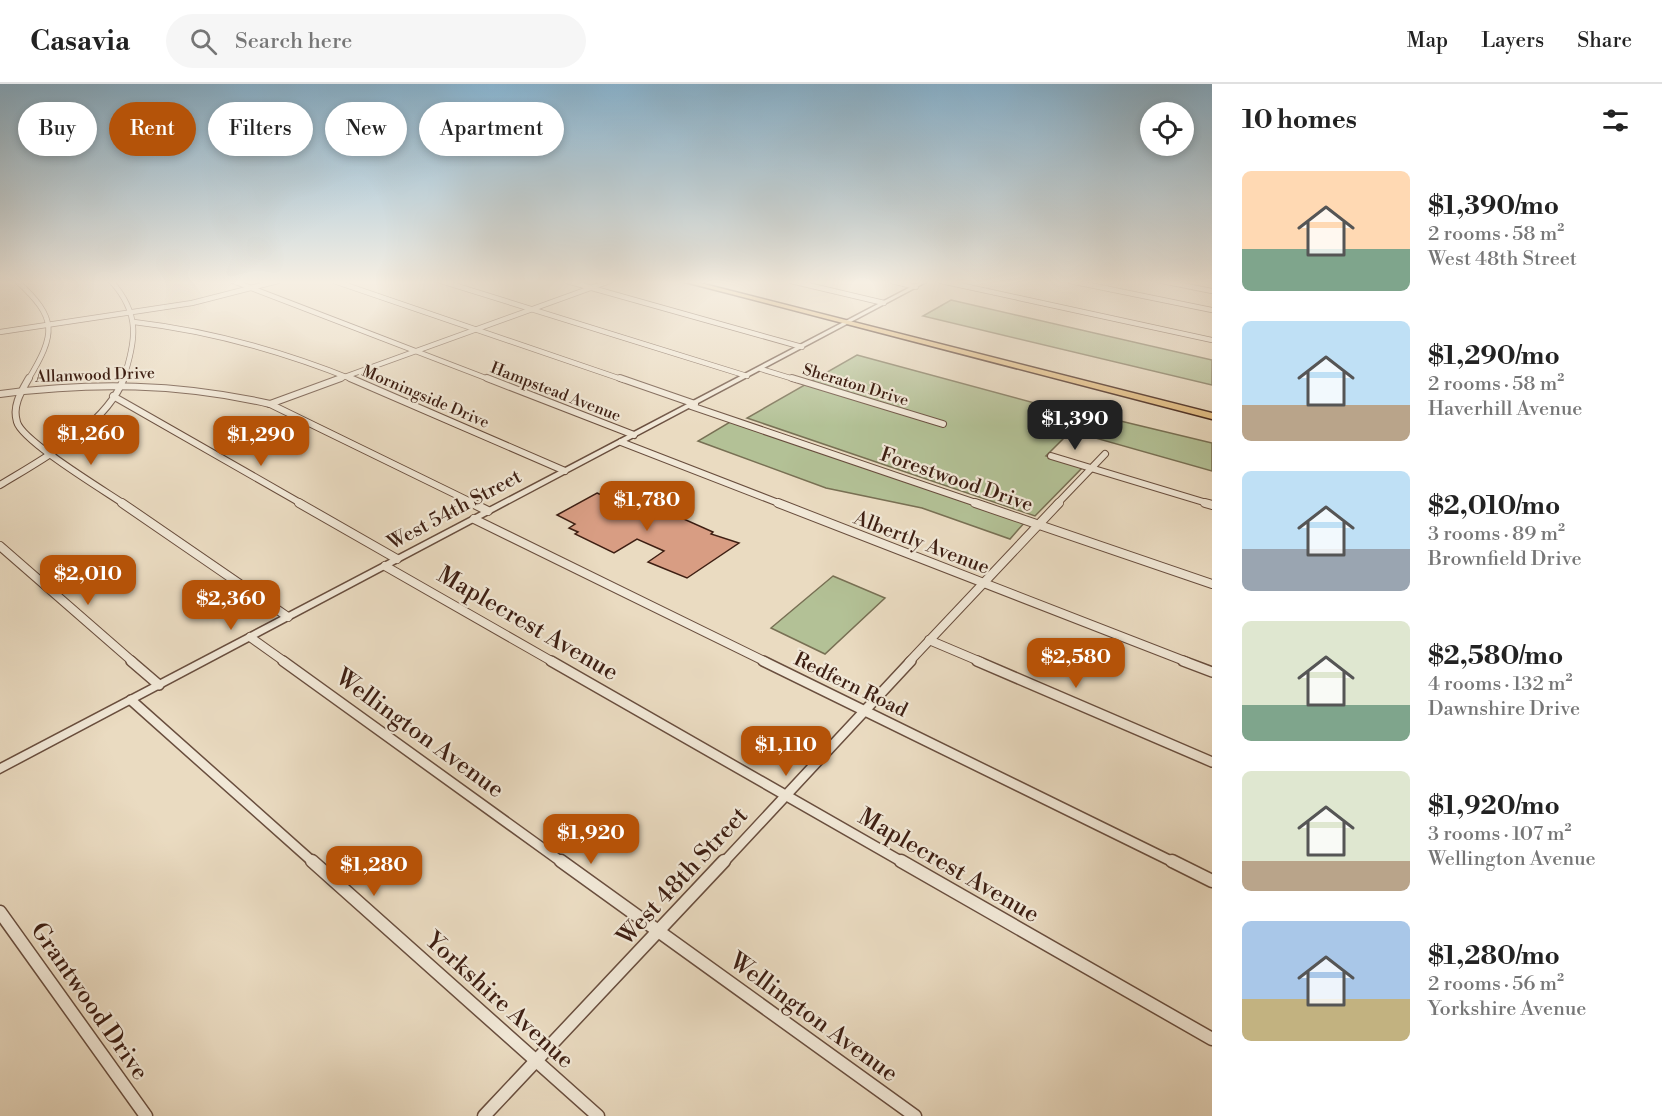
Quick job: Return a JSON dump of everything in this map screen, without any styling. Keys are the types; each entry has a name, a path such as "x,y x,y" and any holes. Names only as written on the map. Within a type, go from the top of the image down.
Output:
{"main road":[{"path":"871,329 1212,416"}],"street":[{"path":"0,332 19,329"},
{"path":"47,329 41,360 16,406 16,423 28,437 51,454 288,616"},
{"path":"0,485 51,454 78,433 113,396 122,383 135,337 134,329"},
{"name":"Morningside Drive","path":"191,329 259,344 347,376 565,471"},
{"name":"Hampstead Avenue","path":"359,329 634,435"},
{"path":"597,329 747,376"},
{"path":"739,329 802,347"},
{"name":"West 54th Street","path":"0,769 835,329"},
{"path":"1162,329 1212,340"},
{"path":"270,404 477,330"},
{"name":"Forestwood Drive","path":"477,330 1212,584"},
{"name":"Sheraton Drive","path":"761,369 943,424"},
{"name":"Allanwood Drive","path":"0,394 122,383 195,388 270,404 488,512"},
{"path":"113,396 397,559"},
{"name":"Albertly Avenue","path":"621,442 1212,672"},
{"name":"West 48th Street","path":"484,1116 787,796 929,640 1105,454"},
{"path":"1051,456 1212,505"},
{"name":"Redfern Road","path":"474,519 1212,881"},
{"path":"0,546 159,685"},
{"name":"Maplecrest Avenue","path":"385,566 1212,1039"},
{"name":"Wellington Avenue","path":"250,637 915,1116"},
{"path":"929,640 1212,762"},
{"name":"Yorkshire Avenue","path":"131,700 598,1116"},
{"name":"Grantwood Drive","path":"0,912 146,1116"}],"green space":[{"path":"978,329 1078,329 1212,360 1212,385"},
{"path":"857,355 1068,412 1108,418 1212,443 1212,471 1071,431 1046,456 1083,467 1035,516 747,418"},
{"path":"730,422 1025,522 1010,539 922,508 826,488 698,441"},
{"path":"833,576 885,598 825,654 771,628"}],"building":[{"path":"597,493 620,503 632,496 713,532 711,534 739,543 687,578 648,562 664,551 637,539 614,553 575,534 578,532 569,528 575,524 557,515"}]}
